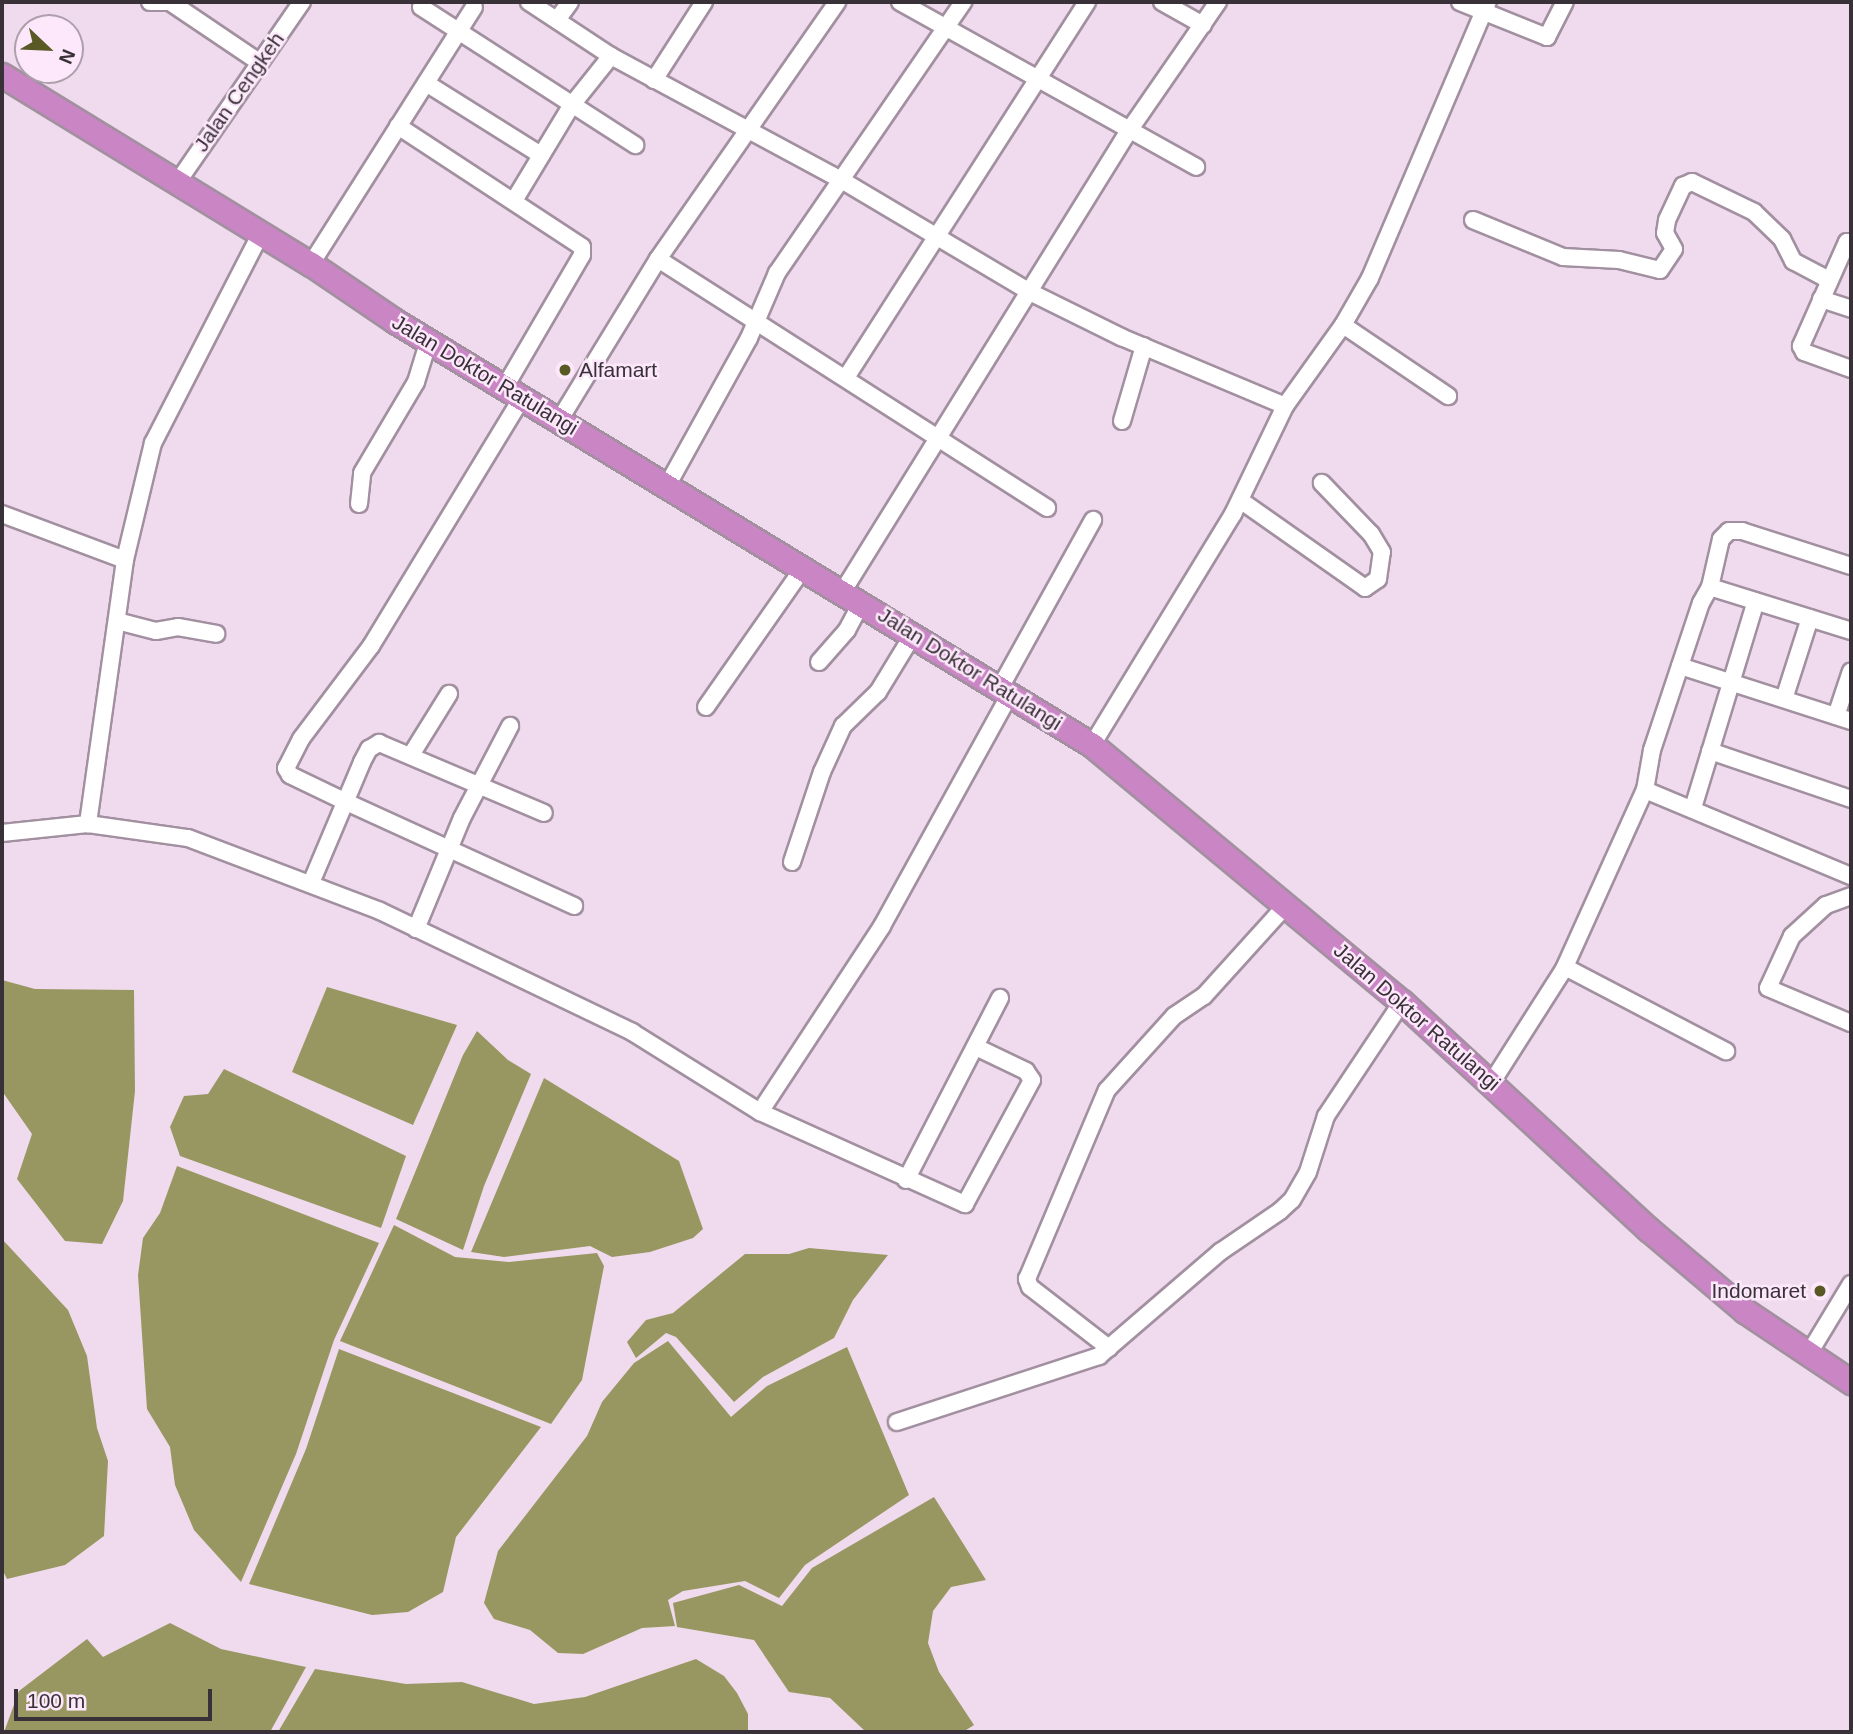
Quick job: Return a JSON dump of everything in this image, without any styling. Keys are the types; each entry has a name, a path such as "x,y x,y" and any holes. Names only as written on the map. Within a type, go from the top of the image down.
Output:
{"highway":[{"name":"Jalan Doktor Ratulangi","path":"2,75 667,486 1006,689 1092,745 1402,1002 1492,1082 1648,1229 1745,1311 1851,1382"}],"street":[{"path":"150,2 169,2 259,62"},
{"name":"Jalan Cengkeh","path":"177,183 302,2"},
{"path":"529,2 611,56 843,181 1030,292 1144,346 1285,406"},
{"path":"557,20 570,2"},
{"path":"654,80 704,2"},
{"path":"560,419 658,259 837,2"},
{"path":"900,2 1128,132 1196,167"},
{"path":"667,486 756,319 777,273 843,181 963,2"},
{"path":"847,376 1034,79 1087,2"},
{"path":"1162,2 1203,25"},
{"path":"819,662 847,630 852,596 936,434 1030,292 1128,132 1218,2"},
{"path":"1460,2 1486,7 1547,37 1565,2"},
{"path":"421,7 460,29 571,106 635,145"},
{"path":"311,264 474,7"},
{"path":"1092,745 1240,500 1285,406 1343,325 1390,236 1433,123 1486,7"},
{"path":"515,199 571,106 611,56"},
{"path":"426,83 541,155"},
{"path":"398,126 515,199 583,251 514,391 371,646 287,763 290,775 574,906"},
{"path":"1473,220 1563,257 1619,260 1660,270 1674,249 1665,233 1667,220 1683,186 1692,182 1754,212 1782,239 1793,261 1829,280"},
{"path":"88,824 125,560 153,443 261,233"},
{"path":"1850,239 1829,280 1801,348 1851,369"},
{"path":"658,259 847,376 1047,508"},
{"path":"1821,299 1851,309"},
{"path":"1343,325 1447,396"},
{"path":"359,504 362,473 416,382 429,340"},
{"path":"1122,421 1144,346"},
{"path":"1240,500 1365,589 1378,579 1382,552 1371,534 1322,483"},
{"path":"2,514 125,560"},
{"path":"760,1112 882,926 1093,520"},
{"path":"1492,1082 1565,967 1645,790 1652,750 1710,587 1721,539 1729,531 1851,565"},
{"path":"706,707 804,567"},
{"path":"1710,587 1851,631"},
{"path":"1693,808 1756,601"},
{"path":"1784,699 1810,618"},
{"path":"117,621 156,631 178,628 216,634"},
{"path":"792,862 822,772 844,726 878,692 914,633"},
{"path":"1680,666 1844,719 1851,671"},
{"path":"411,755 449,694"},
{"path":"416,929 448,850 510,726"},
{"path":"311,883 344,801 369,749 384,744 544,813"},
{"path":"1710,751 1851,799"},
{"path":"1645,790 1851,876"},
{"path":"2,833 88,824 166,832 311,883 416,929 632,1032 760,1112 906,1180 965,1204 1030,1087 1031,1075 976,1046"},
{"path":"1851,896 1826,905 1791,936 1768,988 1851,1023"},
{"path":"1109,1348 1030,1287 1027,1279 1107,1090 1174,1016 1204,996 1287,904"},
{"path":"1565,967 1726,1051"},
{"path":"906,1180 1000,998"},
{"path":"897,1422 1099,1356 1220,1252 1292,1200 1308,1172 1326,1116 1402,1002"},
{"path":"1808,1355 1851,1284"}],"shaded area":[{"path":"2,980 35,989 134,990 135,1091 123,1201 102,1244 65,1241 17,1179 32,1134 2,1091"},
{"path":"327,987 457,1025 413,1125 292,1072"},
{"path":"477,1031 508,1060 531,1074 484,1186 463,1250 396,1219 463,1055"},
{"path":"224,1069 406,1156 381,1228 180,1156 170,1127 184,1096 208,1094"},
{"path":"544,1078 679,1161 703,1229 693,1238 650,1252 612,1257 590,1246 504,1257 471,1252"},
{"path":"177,1166 379,1243 334,1340 296,1454 241,1582 194,1530 175,1485 170,1447 147,1409 138,1275 143,1238 160,1213"},
{"path":"394,1225 455,1257 509,1262 597,1253 604,1266 582,1380 551,1424 340,1341"},
{"path":"2,1239 68,1310 87,1356 97,1428 108,1461 104,1536 65,1565 7,1579 2,1569"},
{"path":"809,1248 888,1255 853,1300 834,1338 763,1377 734,1402 676,1337 666,1333 636,1358 627,1342 646,1320 673,1313 745,1254 789,1254"},
{"path":"668,1341 731,1417 767,1386 847,1347 909,1495 805,1565 779,1598 745,1581 683,1591 668,1600 675,1626 642,1628 583,1654 558,1653 530,1630 494,1619 484,1603 498,1551 587,1436 602,1402 634,1363"},
{"path":"339,1349 541,1427 456,1537 443,1592 408,1612 372,1615 249,1584 306,1449"},
{"path":"934,1497 986,1580 951,1587 933,1611 928,1643 939,1672 974,1725 963,1732 866,1732 830,1698 789,1692 754,1640 677,1627 673,1603 739,1585 782,1606 812,1568"},
{"path":"170,1623 221,1649 306,1667 270,1732 4,1732 19,1691 87,1639 103,1657"},
{"path":"696,1659 724,1676 737,1693 748,1714 748,1732 278,1732 315,1669 406,1684 462,1682 534,1704 585,1697"}],"place":[{"name":"Alfamart","path":"565,370"},
{"name":"Indomaret","path":"1820,1291"}]}
